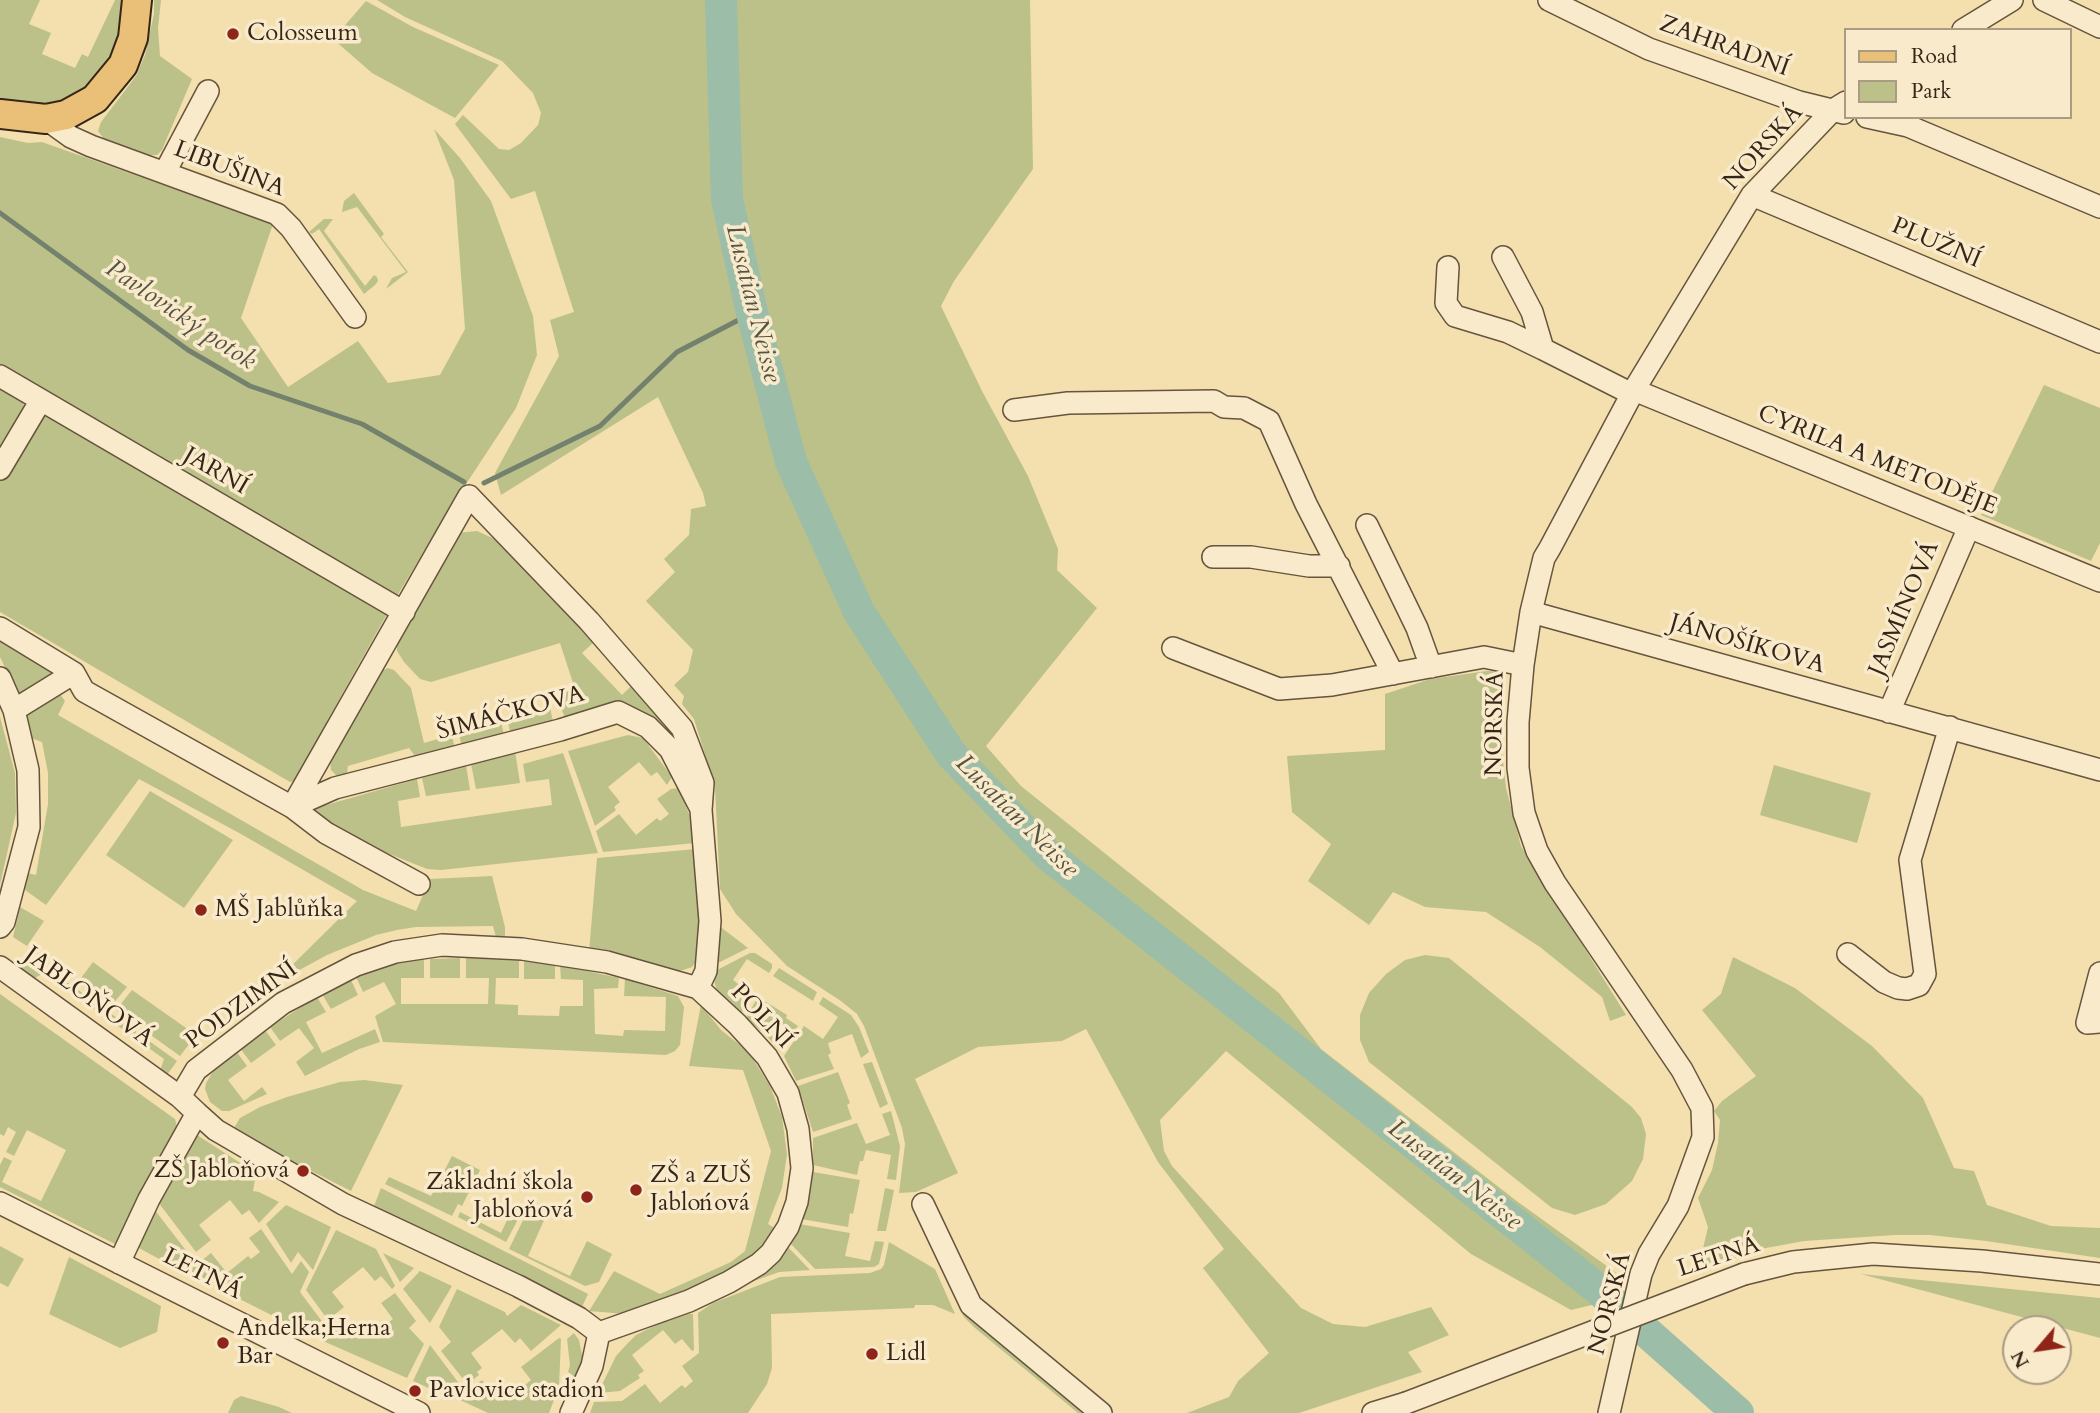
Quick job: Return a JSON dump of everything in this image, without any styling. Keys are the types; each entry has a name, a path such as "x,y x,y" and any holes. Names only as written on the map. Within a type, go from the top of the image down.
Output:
{"main road":[{"path":"0,114 46,119 66,115 95,99 122,65 133,38 137,0"}],"street":[{"name":"ZAHRADNÍ","path":"1549,0 1649,49 1799,102 1842,108"},
{"path":"1967,28 2012,0"},
{"path":"2044,0 2100,27"},
{"path":"165,172 208,91"},
{"name":"NORSKÁ","path":"1609,1413 1642,1274 1649,1254 1678,1206 1703,1138 1702,1108 1682,1070 1555,883 1537,851 1524,813 1518,768 1518,722 1531,612 1545,558 1633,392 1752,195 1842,108"},
{"name":"LIBUŠINA","path":"46,119 71,137 267,209 283,219 355,317"},
{"path":"1876,119 1908,126 2100,207"},
{"name":"PLUŽNÍ","path":"1752,195 2100,342"},
{"path":"1503,257 1532,312 1543,349"},
{"name":"CYRILA A METODĚJE","path":"1448,267 1446,303 1455,316 1507,332 1633,392 2100,581"},
{"name":"JARNÍ","path":"0,376 404,612"},
{"path":"0,469 41,400"},
{"path":"1014,410 1068,403 1214,401 1224,407 1244,408 1269,421 1306,504 1393,674"},
{"name":"POLNÍ","path":"404,612 451,525 470,496 589,621 682,728 703,783 701,810 710,921 706,971 698,988 737,1024 767,1057 787,1090 797,1121 802,1168 797,1202 792,1220 782,1238 759,1264 689,1301 599,1333"},
{"path":"1367,525 1417,628 1431,667"},
{"name":"JASMÍNOVÁ","path":"1889,712 1969,527"},
{"path":"1213,557 1251,557 1310,566 1339,566"},
{"path":"292,807 404,612"},
{"name":"JÁNOŠÍKOVA","path":"1531,612 2100,770"},
{"path":"0,628 74,673 84,691 292,807 326,833 419,884"},
{"path":"1173,648 1279,689 1332,685 1484,657 1523,665"},
{"path":"14,710 74,673"},
{"path":"0,678 14,710 28,769 29,827 19,871 4,922 0,927"},
{"name":"ŠIMÁČKOVA","path":"292,807 335,788 618,712 648,727 670,748 701,810"},
{"path":"1848,954 1884,982 1898,988 1907,989 1919,985 1925,974 1910,860 1950,727"},
{"name":"PODZIMNÍ","path":"180,1097 196,1070 283,1003 356,965 395,952 442,945 522,949 607,962 698,988"},
{"name":"JABLOŇOVÁ","path":"0,967 180,1097"},
{"path":"2094,1022 2100,973"},
{"path":"180,1097 216,1130 343,1204 518,1286 579,1318 599,1333 592,1366 570,1413"},
{"path":"119,1263 149,1199 197,1112"},
{"name":"LETNÁ","path":"0,1203 419,1413"},
{"path":"922,1204 971,1305 1101,1413"},
{"name":"LETNÁ","path":"1373,1413 1406,1403 1744,1274 1793,1262 1873,1254 1982,1261 2100,1274"}],"green space":[{"path":"0,0 40,0 29,24 51,33 42,54 75,68 82,54 88,57 115,0 128,0 119,48 85,92 53,106 0,102"},
{"path":"154,0 161,0 158,28 160,56 192,79 162,150 157,155 148,155 104,139 98,131 101,122 136,76 145,55 154,14"},
{"path":"377,0 1030,0 1033,169 954,281 941,306 982,391 1028,476 1058,549 1057,570 1097,608 986,746 1021,786 1279,993 1321,1049 1518,1202 1622,1277 1596,1304 1571,1310 1471,1254 1226,1051 1160,1120 1164,1151 1172,1166 1301,1308 1333,1324 1365,1327 1431,1307 1449,1335 1408,1352 1422,1372 1299,1413 1187,1413 1229,1397 1238,1381 1269,1353 1203,1268 1224,1249 1158,1162 1086,1029 1062,1041 978,1047 915,1079 958,1173 916,1192 899,1193 905,1144 902,1128 864,1026 857,1014 787,966 736,914 720,889 715,787 694,719 682,704 684,696 674,685 688,672 693,650 646,601 675,572 664,559 689,535 691,509 706,506 703,493 658,397 501,495 495,473 559,356 550,320 574,312 535,191 511,199 455,124 463,115 499,149 509,150 521,143 538,125 541,113 533,93 502,61 405,17"},
{"path":"366,1 413,27 499,65 455,118 372,73 333,39"},
{"path":"434,129 460,158 491,201 533,316 537,355 516,408 445,516 394,601 0,368 0,137 28,143 42,142 273,224 241,318 288,387 358,341 388,383 440,375 465,329 454,180"},
{"path":"354,193 384,234 381,237 408,272 386,289 392,278 406,272 357,207 342,212 344,201"},
{"path":"324,219 333,219 324,231 365,286 374,275 377,277 375,285 364,294 319,229 312,234 309,232"},
{"path":"2044,385 2100,408 2100,543 2091,561 1981,515"},
{"path":"0,386 22,398 25,411 0,455"},
{"path":"48,415 387,614 327,721 331,724 299,781 290,782 0,612 0,480 37,418"},
{"path":"477,531 499,541 595,641 582,653 622,695 634,683 681,739 684,761 604,708 565,718 556,695 575,689 560,643 431,682 420,679 404,662 397,651 397,642 457,533"},
{"path":"0,636 54,672 52,677 26,694 17,693 0,657"},
{"path":"388,668 394,670 411,688 424,743 452,735 455,750 418,760 409,748 348,766 346,780 342,781 331,770 330,759 379,672"},
{"path":"1487,671 1506,672 1499,725 1506,788 1521,846 1626,1015 1610,1021 1602,997 1540,947 1486,912 1425,907 1393,892 1369,925 1308,881 1331,844 1292,812 1287,756 1385,750 1385,694 1430,679"},
{"path":"57,690 65,701 58,715 363,890 416,911 430,879 492,876 505,927 505,942 497,941 493,926 416,927 397,930 376,935 327,955 272,985 357,901 139,779 46,905 25,890 22,872 36,875 48,804 48,773 42,742 26,736 23,722 29,711"},
{"path":"550,707 553,722 511,734 507,720"},
{"path":"0,717 15,773 16,813 0,885"},
{"path":"501,722 504,735 462,748 459,734"},
{"path":"628,735 643,738 672,777 667,785 657,772 651,776 639,762 608,787 620,802 614,807 616,810 595,826 568,751"},
{"path":"515,751 520,783 476,789 471,764"},
{"path":"563,753 598,853 441,870 427,869 372,847 317,817 314,808 324,800 326,805 417,779 420,797 398,801 401,827 552,805 549,779 526,782 523,764"},
{"path":"466,765 470,790 426,796 422,778"},
{"path":"1774,765 1871,793 1857,843 1760,815"},
{"path":"679,788 689,814 695,843 603,852 596,831 619,814 636,835 657,818 660,821 669,814 657,799 671,789"},
{"path":"150,791 233,840 184,908 106,855"},
{"path":"696,849 701,906 697,960 692,967 677,972 589,952 597,858"},
{"path":"20,907 44,921 27,946 13,937"},
{"path":"718,925 748,948 716,964"},
{"path":"755,953 772,964 772,968 769,973 747,959 733,980 742,987 740,990 752,997 741,1014 724,1001 717,991 713,977 715,971"},
{"path":"28,954 177,1061 167,1075 160,1071 164,1059 44,973 31,980 18,969"},
{"path":"1425,955 1449,958 1632,1107 1641,1118 1646,1134 1643,1159 1632,1181 1606,1204 1575,1215 1552,1208 1369,1062 1360,1040 1360,1015 1369,993 1386,974 1405,960"},
{"path":"1733,957 1795,988 1872,1046 1923,1098 1954,1168 1974,1171 1987,1205 2051,1226 2100,1228 2100,1258 1986,1241 1930,1235 1895,1235 1804,1241 1766,1248 1698,1270 1708,1227 1698,1198 1712,1170 1718,1143 1720,1120 1714,1111 1722,1101 1756,1076 1702,1010 1721,994"},
{"path":"460,958 460,978 430,978 430,959"},
{"path":"466,958 519,961 519,978 496,978 495,1004 518,1005 518,1015 559,1016 560,1006 583,1006 583,980 561,979 560,965 619,978 618,988 594,989 595,1034 623,1036 624,1030 665,1031 666,997 624,996 625,979 678,996 684,1007 680,1045 666,1055 383,1042 375,1016 396,1004 384,982 363,992 356,977 392,964 424,959 424,978 401,978 401,1004 488,1004 489,978 466,978"},
{"path":"524,961 555,964 555,979 524,979"},
{"path":"93,962 127,987 111,1006 78,982"},
{"path":"779,968 817,992 813,1001 773,976"},
{"path":"351,980 358,995 331,1009 322,994"},
{"path":"132,990 196,1035 180,1056 116,1010"},
{"path":"0,994 175,1119 177,1127 157,1169 121,1239 115,1244 0,1187 0,1165 4,1157 12,1161 2,1182 41,1201 66,1150 27,1130 14,1156 6,1152 16,1132 8,1127 4,1136 0,1134"},
{"path":"317,997 326,1012 306,1022 322,1053 375,1029 380,1042 359,1049 305,1076 296,1062 314,1048 299,1028 280,1041 270,1027"},
{"path":"758,997 787,1015 786,1018 798,1026 781,1052 746,1018"},
{"path":"823,997 851,1015 869,1052 861,1058 852,1034 828,1043 831,1053 828,1055 834,1069 796,1081 784,1056 804,1026 823,1039 838,1017 819,1004"},
{"path":"701,1005 721,1030 753,1059 770,1086 782,1117 787,1154 782,1188 768,1224 780,1231 759,1253 733,1272 655,1306 626,1314 589,1311 614,1271 660,1294 731,1262 745,1251 771,1151 743,1070 689,1066"},
{"path":"265,1030 276,1045 251,1063 240,1048"},
{"path":"236,1051 247,1066 228,1080 244,1101 262,1087 267,1094 229,1111 222,1111 210,1102 205,1089 206,1083 212,1073"},
{"path":"872,1062 888,1104 880,1108 863,1064"},
{"path":"838,1072 850,1103 847,1105 852,1119 813,1132 798,1086"},
{"path":"364,1080 403,1085 351,1191 256,1143 234,1128 240,1118 287,1097 340,1082"},
{"path":"891,1111 900,1146 896,1180 887,1179 891,1155 866,1150 857,1175 813,1165 813,1138 857,1123 866,1144 890,1135 882,1114"},
{"path":"197,1135 256,1173 253,1191 279,1202 259,1223 249,1210 242,1215 230,1200 199,1225 211,1240 196,1252 158,1202 190,1140"},
{"path":"452,1156 480,1170 462,1206 458,1204 452,1216 385,1184 389,1177 431,1196"},
{"path":"813,1172 860,1180 848,1227 801,1219 810,1196"},
{"path":"381,1188 588,1294 581,1309 378,1211 374,1206"},
{"path":"885,1188 894,1190 886,1231 877,1231"},
{"path":"515,1203 524,1208 506,1242 458,1217 460,1212 501,1233"},
{"path":"286,1205 331,1227 313,1270 298,1252 291,1263 266,1224"},
{"path":"154,1209 191,1257 181,1266 176,1268 137,1247"},
{"path":"528,1210 545,1218 528,1256 570,1276 587,1241 612,1254 599,1282 585,1286 509,1249"},
{"path":"799,1224 850,1233 845,1256 870,1261 875,1241 884,1242 879,1264 874,1267 815,1269 790,1243"},
{"path":"261,1229 292,1274 301,1261 309,1272 300,1292 324,1324 309,1334 190,1274 190,1270 211,1253 227,1273 248,1256 251,1259 260,1252 249,1238"},
{"path":"336,1230 376,1249 395,1286 392,1289 381,1276 375,1281 363,1267 332,1292 344,1307 328,1320 306,1290"},
{"path":"889,1242 935,1269 955,1314 933,1305 915,1305 914,1308 771,1314 772,1368 767,1384 748,1413 590,1413 594,1402 622,1401 645,1384 660,1403 682,1385 685,1388 693,1381 682,1366 699,1353 698,1313 713,1303 780,1277 870,1273 884,1265"},
{"path":"0,1246 24,1259 8,1287 0,1283"},
{"path":"787,1246 810,1270 779,1272 743,1285"},
{"path":"383,1253 414,1268 400,1282"},
{"path":"69,1257 161,1306 157,1332 120,1348 49,1314"},
{"path":"420,1271 452,1286 430,1323 403,1289"},
{"path":"1861,1274 2100,1298 2100,1338 2072,1331 2072,1315 2014,1315"},
{"path":"457,1289 505,1312 507,1316 521,1305 561,1325 531,1351 520,1338 515,1343 502,1329 471,1353 482,1368 477,1372 479,1375 467,1384 441,1351 451,1342 439,1327"},
{"path":"395,1293 416,1321 409,1328 424,1344 407,1378 323,1341 323,1335 343,1318 360,1339 381,1323 384,1326 393,1319 381,1303"},
{"path":"963,1307 1091,1413 1078,1413 975,1328 959,1308"},
{"path":"693,1314 694,1350 682,1339 675,1344 663,1330 632,1355 644,1371 638,1375 640,1378 620,1391 598,1393 616,1356 636,1335 658,1324"},
{"path":"574,1333 579,1340 583,1360 579,1374 575,1377 568,1372 570,1365 567,1339"},
{"path":"559,1338 559,1387 549,1413 488,1413 458,1399 482,1380 498,1401 520,1384 523,1387 531,1380 521,1367"},
{"path":"430,1345 461,1386 449,1397 413,1381"},
{"path":"241,1396 292,1413 228,1413 234,1400"}],"waterway":[{"name":"Lusatian Neisse","path":"721,0 727,199 752,313 791,462 859,612 951,754 1048,855 1598,1289 1738,1413"},
{"name":"Pavlovický potok","path":"0,213 188,350 250,386 362,424 464,482"},
{"name":"Pavlovický potok","path":"484,483 600,426 677,352 752,313"}],"place":[{"name":"Colosseum","path":"233,34"},
{"name":"MŠ Jablůňka","path":"201,910"},
{"name":"ZŠ Jabloňová","path":"303,1171"},
{"name":"ZŠ a ZUŠ Jablońová","path":"636,1190"},
{"name":"Základní škola Jabloňová","path":"587,1197"},
{"name":"Andelka;Herna Bar","path":"223,1343"},
{"name":"Lidl","path":"872,1354"},
{"name":"Pavlovice stadion","path":"415,1391"}]}
